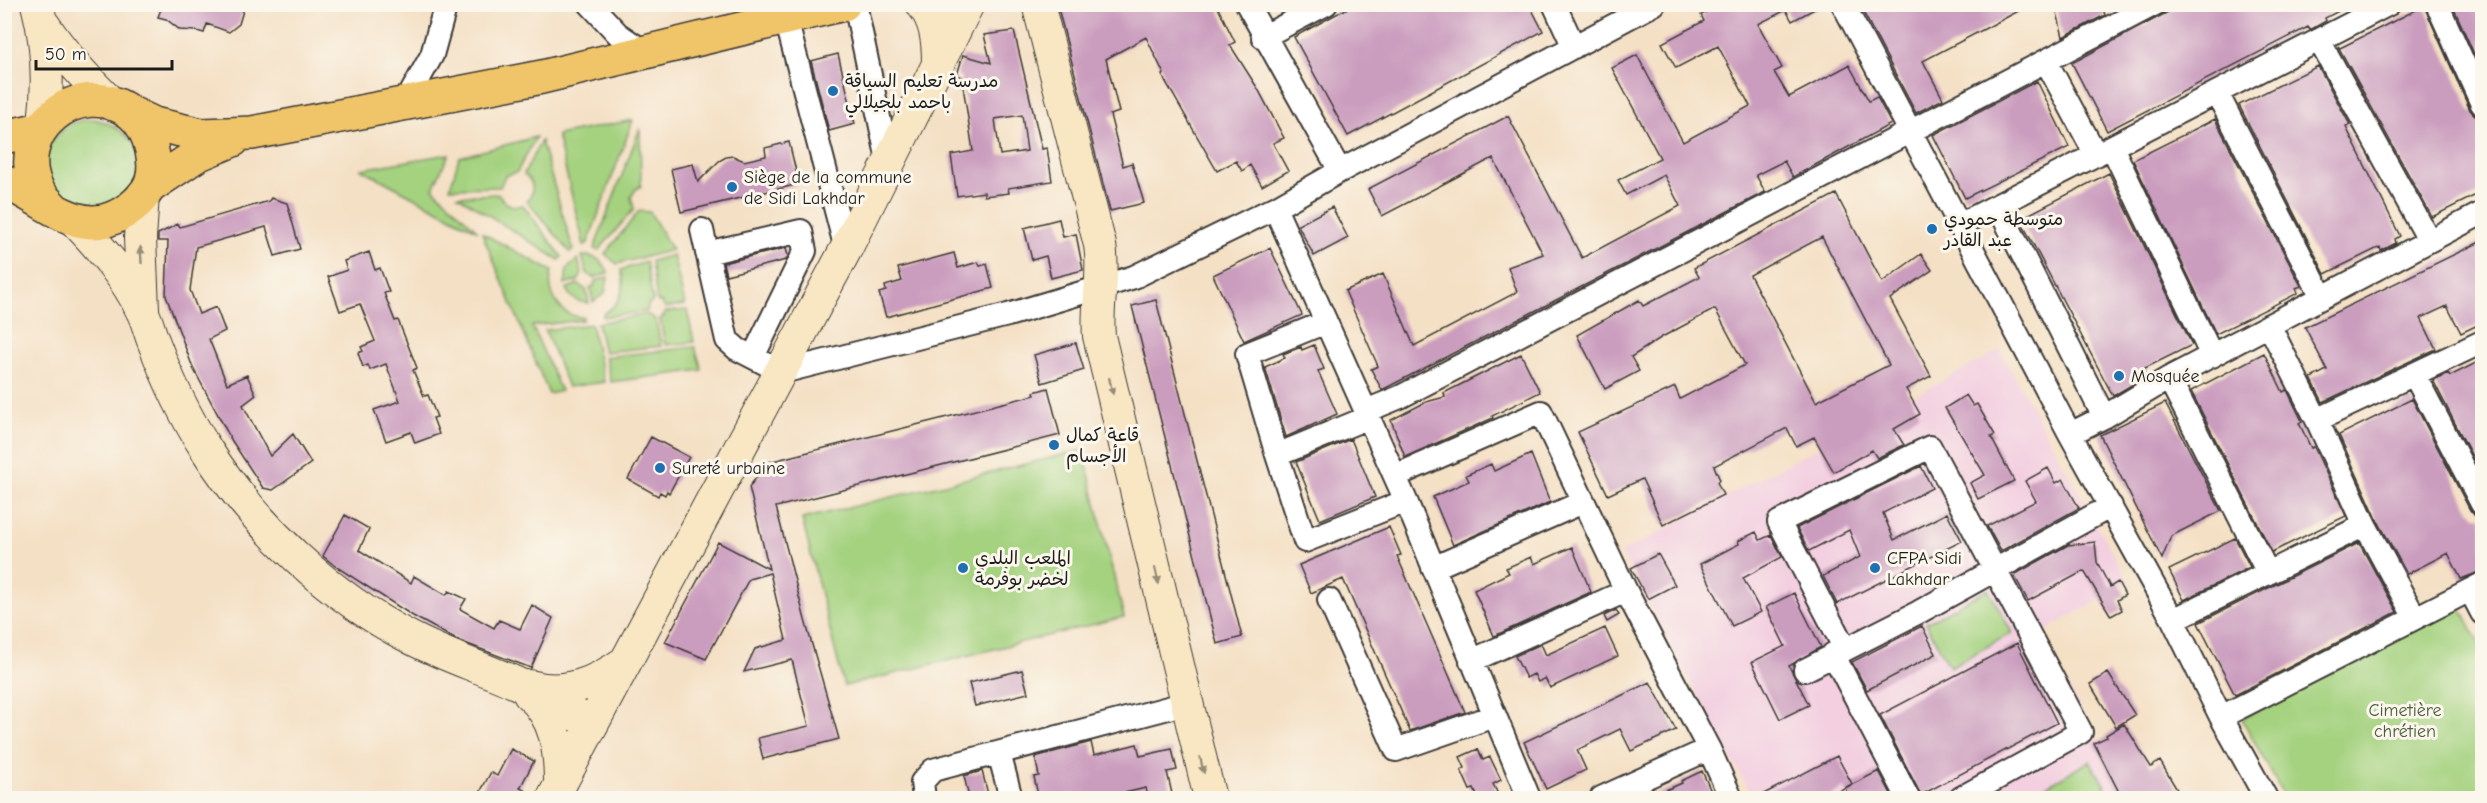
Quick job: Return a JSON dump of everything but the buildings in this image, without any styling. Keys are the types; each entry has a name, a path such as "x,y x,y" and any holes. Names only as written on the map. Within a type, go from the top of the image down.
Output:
{"main road":[{"path":"625,662 606,676 585,685 562,690 539,689 517,683 449,657 380,620 321,578 285,546 238,493 206,448 182,407 143,313 101,248 39,192 32,171 32,149 42,127 54,113 72,103 92,100 122,109 154,124 194,134 227,136 252,134 542,77 844,4"},
{"path":"922,4 934,26 938,44 938,62"},
{"path":"557,791 782,372 889,165 968,4"},
{"path":"1038,4 1100,245 1102,287 1098,304 1100,336 1210,798"},
{"path":"40,13 64,55 83,77 144,129 152,147 153,167 146,191 140,238 143,313"},
{"path":"40,13 48,69 42,127"},
{"path":"4,137 42,127"},
{"path":"4,182 64,214 93,222 112,219 130,209 146,191 197,155 252,134"},
{"path":"1102,287 1115,315 1232,798"},
{"path":"517,683 592,724"},
{"path":"517,683 535,698 548,717 557,738 560,761 557,791"}],"street":[{"path":"406,102 432,55 446,4"},
{"path":"590,4 618,33 646,52"},
{"path":"855,4 889,165"},
{"path":"1247,4 1263,37 1340,171"},
{"path":"1263,37 1326,4"},
{"path":"1554,4 1574,47"},
{"path":"715,252 727,340 737,349 782,372 1008,315 1134,277 1275,208 1654,4"},
{"path":"1843,4 2070,434 2173,620 2221,717 2266,798"},
{"path":"1277,455 1367,414 2155,4"},
{"path":"1961,224 2389,4"},
{"path":"2437,4 2482,104"},
{"path":"786,19 846,249"},
{"path":"2319,40 2429,240"},
{"path":"2046,61 2104,151 2212,356"},
{"path":"2217,93 2322,297"},
{"path":"1998,206 2104,417"},
{"path":"1275,208 1406,501 1529,798"},
{"path":"2070,434 2104,417 2169,378 2482,213"},
{"path":"702,230 715,252 725,261 781,247 778,236 801,231 806,251 753,357"},
{"path":"1326,322 1247,354 1305,541 1406,501"},
{"path":"2269,325 2317,420 2365,525 2415,618"},
{"path":"2317,420 2482,342"},
{"path":"2414,374 2482,504"},
{"path":"2169,378 2268,573"},
{"path":"1395,476 1541,412 1626,591 1709,749 1731,798"},
{"path":"1908,798 1779,522 1930,447 2081,732 1961,798"},
{"path":"1433,568 1583,502"},
{"path":"1805,670 1919,612 2111,506"},
{"path":"2173,620 2365,525"},
{"path":"2221,717 2476,587 2482,613"},
{"path":"1471,661 1626,591"},
{"path":"1329,600 1396,750 1494,716"},
{"path":"924,798 922,782 933,770 1187,704"},
{"path":"1601,798 1643,790 1709,749"},
{"path":"999,753 1011,798"}],"shaded area":[{"name":"CFPA Sidi Lakhdar","path":"2000,350 2129,583 2040,634 2129,798 1753,798 1621,553"}],"green space":[{"path":"94,119 106,122 125,135 137,154 139,165 132,188 101,210 57,196 45,163 52,140 70,124"},
{"path":"633,120 587,245 584,245 557,135"},
{"path":"640,128 641,186 631,197 634,209 599,250 594,249"},
{"path":"536,137 517,172 505,176 500,187 450,188 459,157"},
{"path":"541,141 573,250 570,252 527,201 532,187 530,180 524,174"},
{"path":"449,154 433,188 478,231 361,169"},
{"path":"499,194 509,204 523,205 562,257 559,260 458,196"},
{"path":"639,211 650,212 672,250 617,264 605,254"},
{"path":"482,233 552,271 551,287 556,302 567,313 583,317 583,320 532,326 561,391 549,394"},
{"path":"673,255 685,305 665,308 657,301 651,261"},
{"path":"582,256 598,259 608,273 593,278 587,273"},
{"path":"578,259 582,274 578,281 565,284 567,269"},
{"path":"646,262 653,301 648,305 647,311 603,317 603,314 621,295 623,277 621,270"},
{"path":"608,277 605,293 593,302 590,288 594,286 595,281"},
{"path":"578,284 586,290 589,303 575,300 566,289"},
{"path":"687,310 694,342 665,345 660,319 665,312"},
{"path":"647,314 656,320 661,346 604,352 597,323"},
{"path":"591,324 604,382 568,387 545,330"},
{"path":"695,347 702,370 611,382 605,357"},
{"name":"الملعب البلدي لخضر بوفرمة","path":"1083,450 1124,617 844,686 802,519"},
{"path":"1988,589 2012,633 1950,667 1926,623"},
{"name":"Cimetière chrétien","path":"2458,603 2482,648 2482,792 2471,798 2285,798 2242,719"},
{"path":"2090,761 2112,798 2032,798 2030,795"}],"place":[{"name":"مدرسة تعليم السياقة باحمد بلجيلالي","path":"833,91"},
{"name":"Siège de la commune de Sidi Lakhdar","path":"732,187"},
{"name":"متوسطة حمودي عبد القادر","path":"1932,229"},
{"name":"Mosquée","path":"2119,376"},
{"name":"قاعة كمال الأجسام","path":"1054,445"},
{"name":"Sureté urbaine","path":"660,468"},
{"name":"الملعب البلدي لخضر بوفرمة","path":"963,568"},
{"name":"CFPA Sidi Lakhdar","path":"1875,568"}]}
